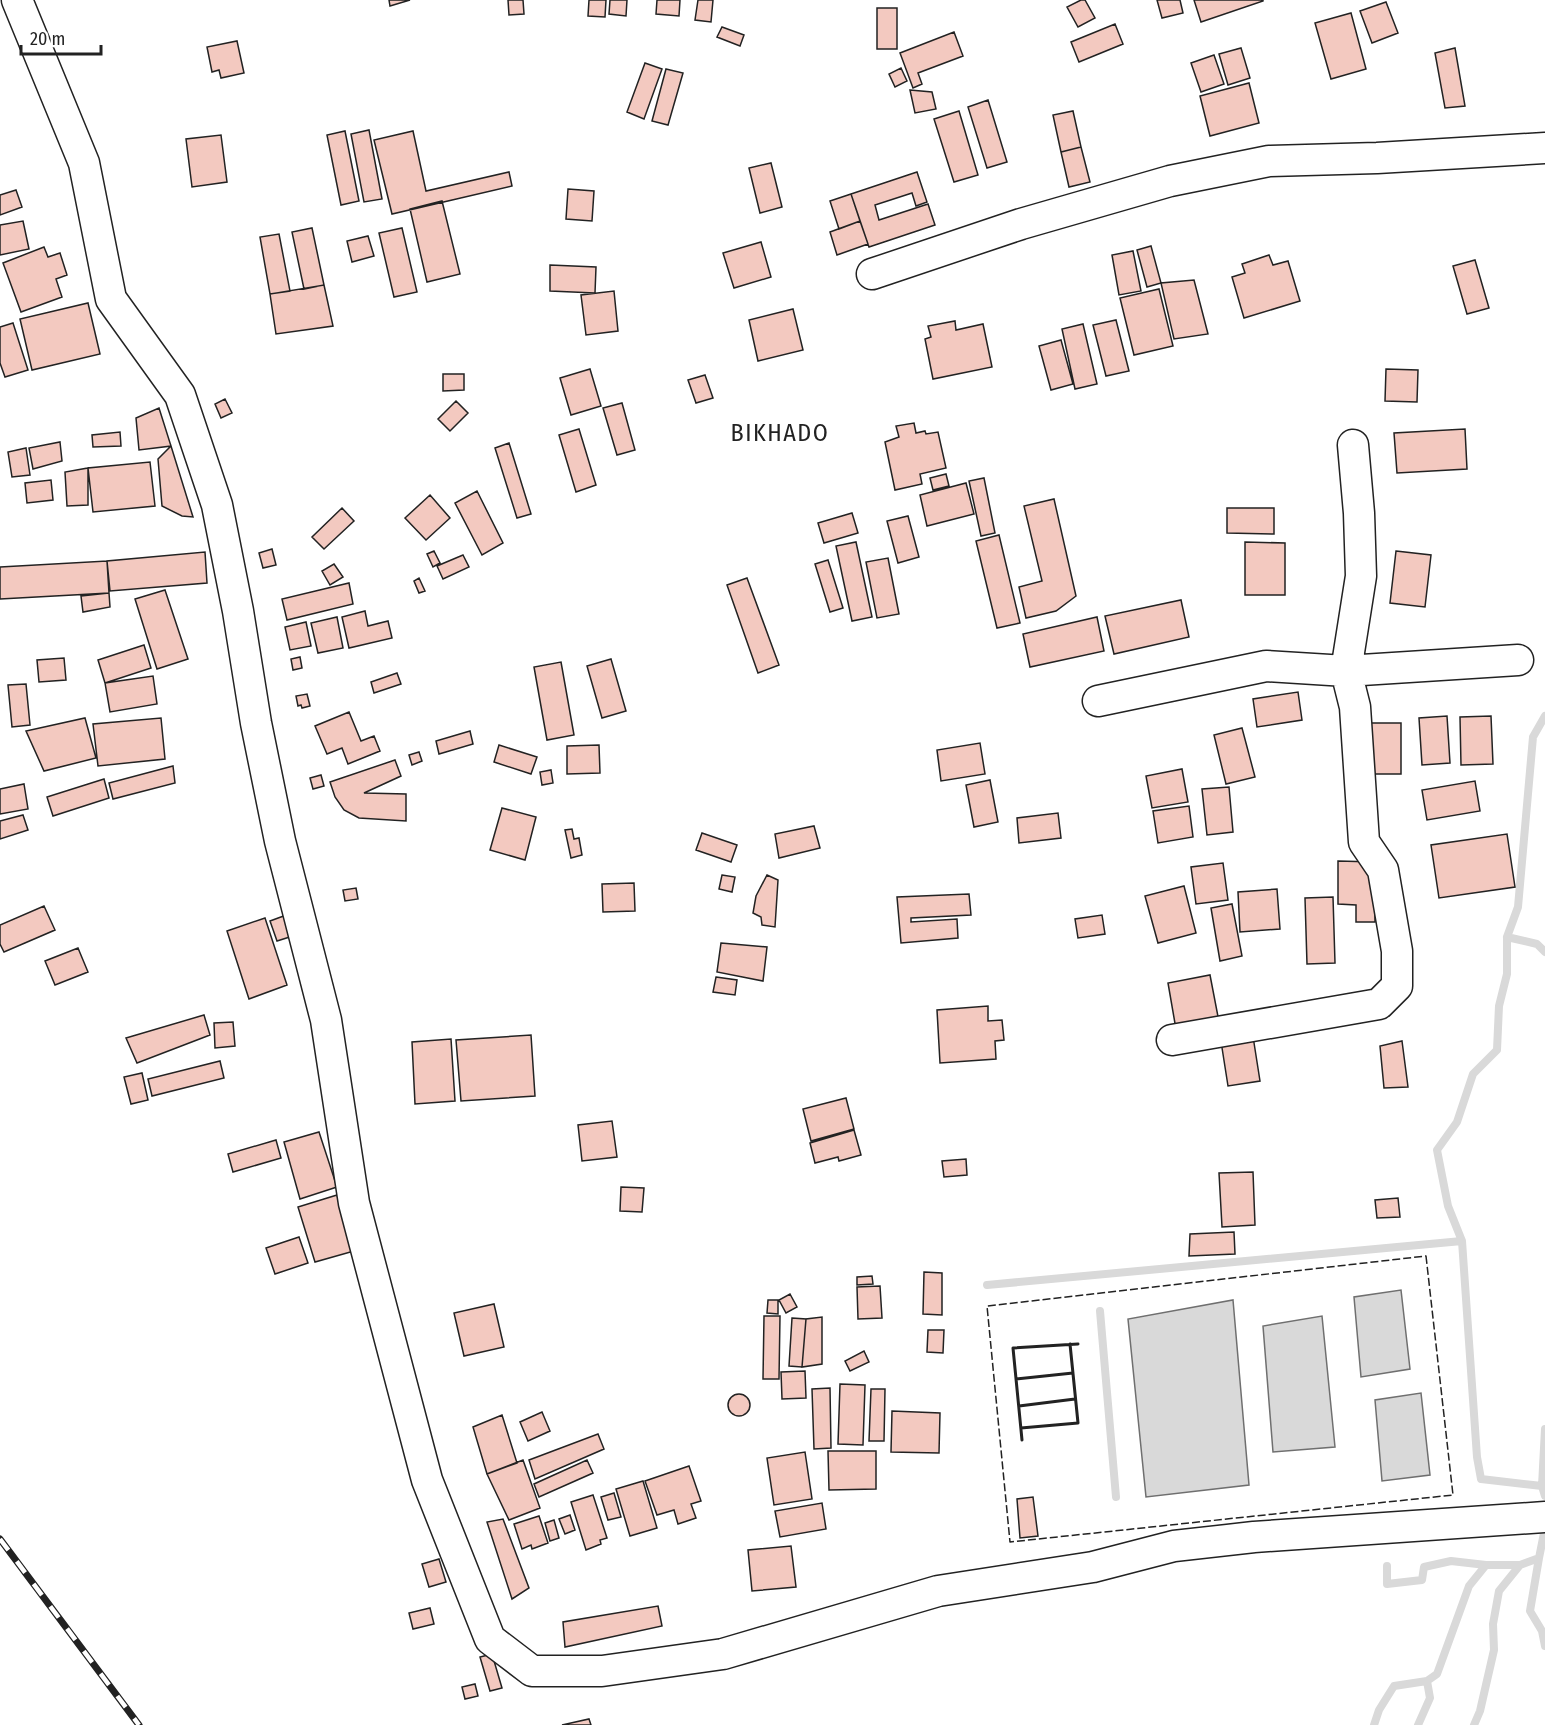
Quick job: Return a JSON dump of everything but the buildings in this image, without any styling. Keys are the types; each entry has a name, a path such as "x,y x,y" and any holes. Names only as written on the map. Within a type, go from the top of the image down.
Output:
{"street":[{"path":"17,0 84,163 111,299 180,395 217,505 238,611 256,723 280,841 326,1020 354,1203 427,1480 490,1639 532,1671 602,1671 723,1654 938,1591 1092,1568 1174,1546 1545,1517"},
{"path":"872,274 1022,224 1158,184 1269,161 1377,158 1544,148"},
{"path":"1172,1040 1379,1004 1397,987 1397,951 1383,870 1364,842 1355,707 1346,671 1361,576 1359,513 1353,445"},
{"path":"1098,701 1266,666 1346,671 1518,660"}],"shaded area":[{"path":"1401,1290 1410,1369 1361,1377 1354,1297"},
{"path":"1233,1300 1249,1485 1146,1497 1128,1319"},
{"path":"1322,1316 1335,1447 1273,1452 1263,1326"},
{"path":"1421,1393 1430,1475 1382,1481 1375,1400"}],"waterway":[{"path":"1545,716 1533,737 1518,907 1507,937 1537,944 1545,952"},
{"path":"1507,937 1507,974 1499,1006 1497,1050 1473,1074 1457,1122 1437,1150 1448,1206 1462,1241 1477,1457 1481,1479 1542,1486"},
{"path":"987,1285 1462,1241"},
{"path":"1100,1311 1116,1497"},
{"path":"1545,1429 1542,1486 1545,1496"},
{"path":"1474,1725 1480,1711 1494,1650 1493,1624 1499,1591 1520,1565 1539,1558 1544,1533"},
{"path":"1539,1558 1530,1611 1542,1631 1545,1646"},
{"path":"1387,1566 1387,1584 1422,1580 1424,1567 1451,1561 1486,1565"},
{"path":"1374,1725 1379,1710 1394,1686 1427,1681 1437,1674 1469,1586 1486,1565 1520,1565"},
{"path":"1418,1725 1430,1698 1427,1681"}],"railway":[{"path":"0,1539 139,1725"}],"fence":[{"path":"1426,1256 1453,1495 1010,1542 987,1306 1426,1256"}],"wall":[{"path":"1021,1428 1078,1423 1070,1344"},
{"path":"1022,1440 1013,1348 1078,1344"},
{"path":"1016,1379 1073,1373"},
{"path":"1019,1406 1075,1399"}],"district":[{"name":"BIKHADO","path":"780,433"}]}
